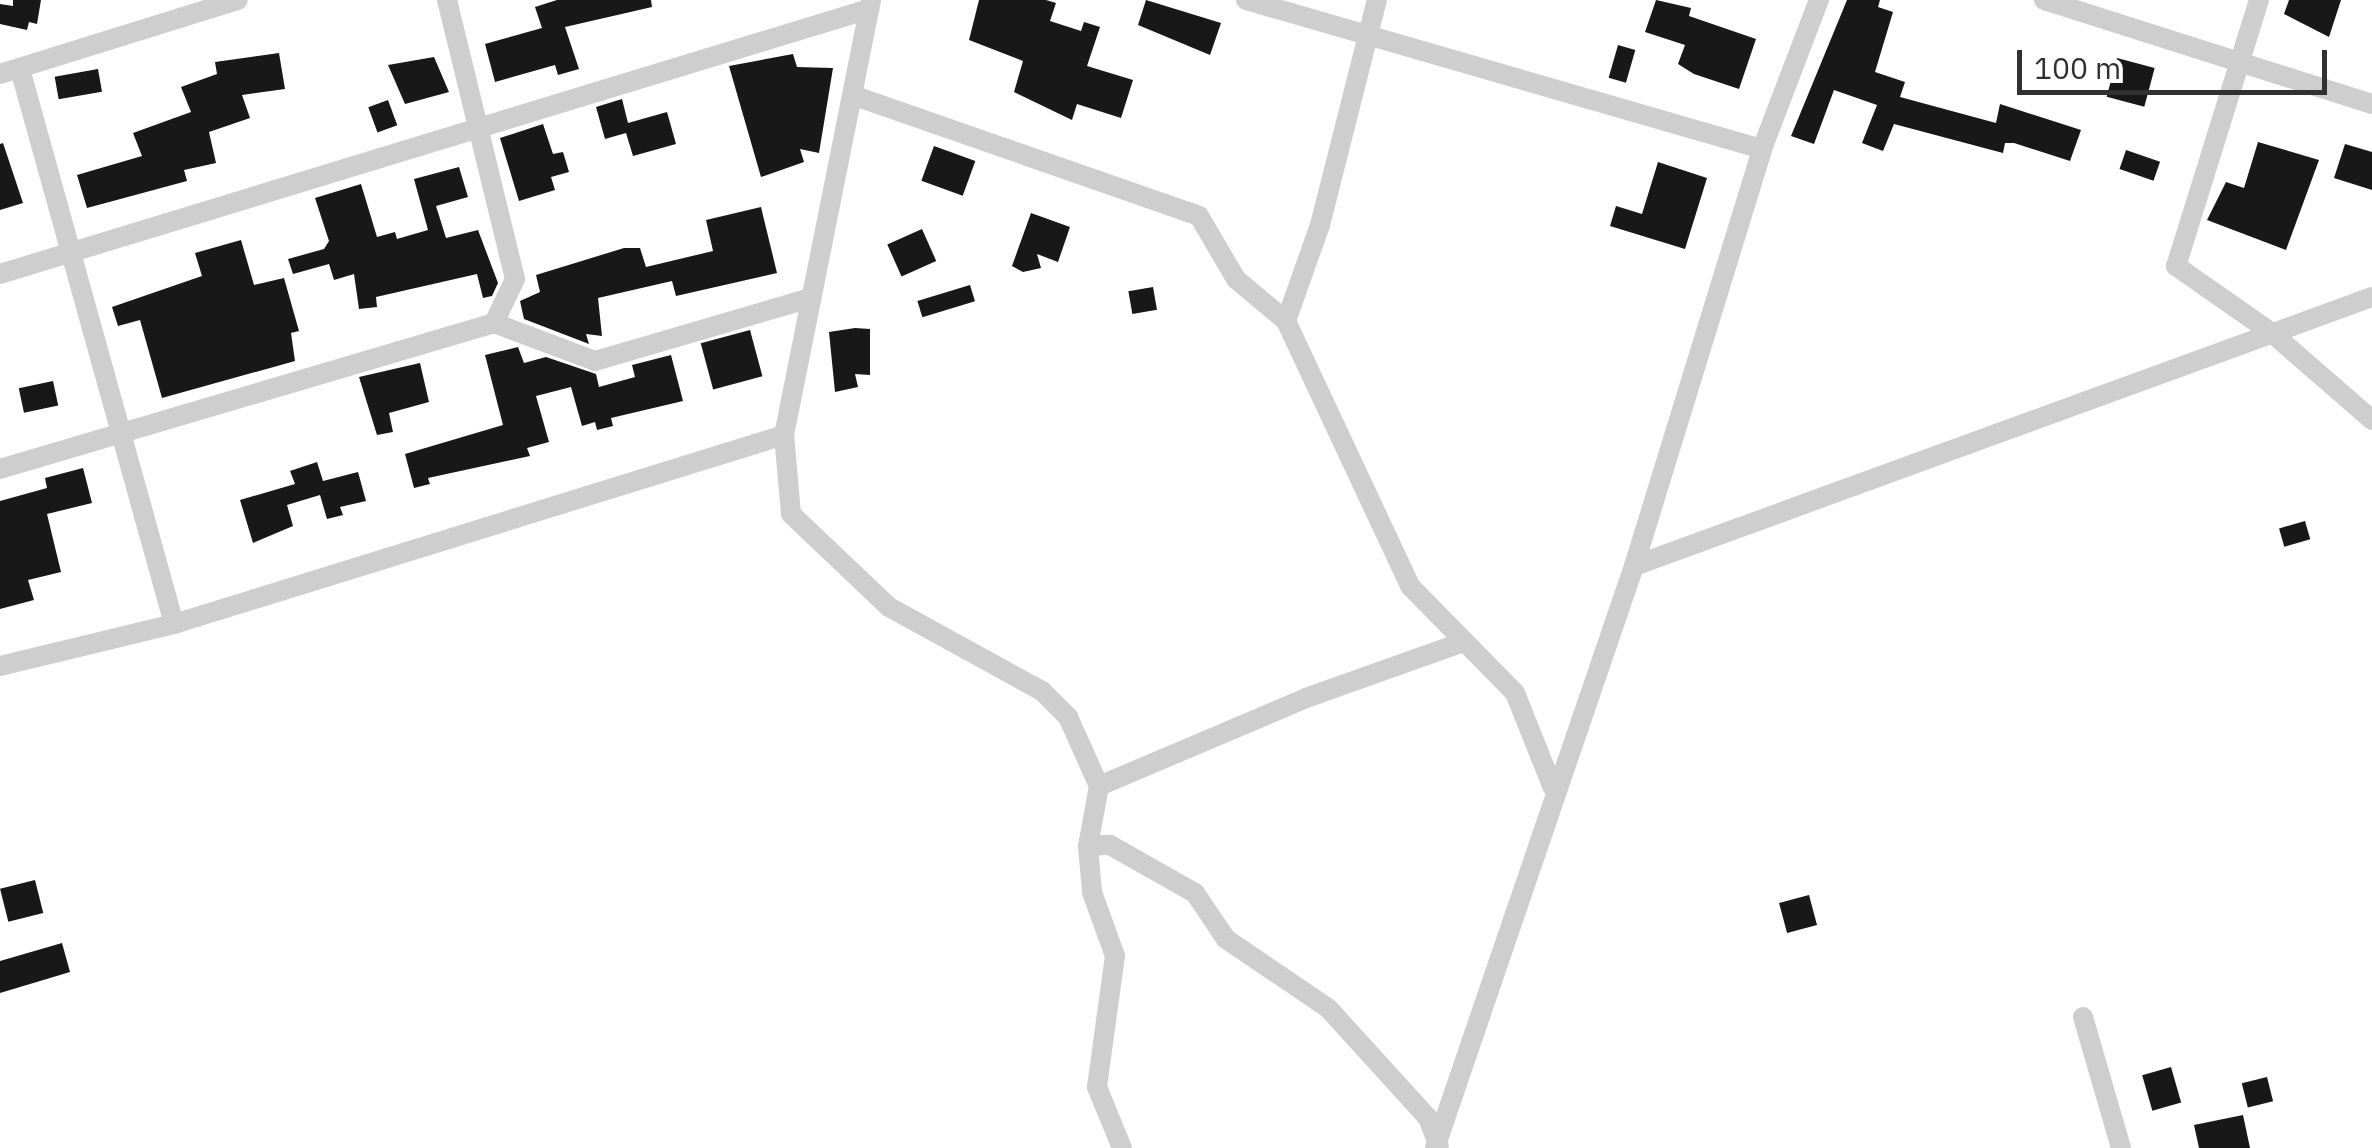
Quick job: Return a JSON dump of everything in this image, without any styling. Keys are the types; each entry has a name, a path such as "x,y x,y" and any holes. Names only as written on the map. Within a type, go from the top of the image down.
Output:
{"street":[{"path":"174,624 72,252 10,71 238,0"},
{"path":"447,0 482,126 515,278 494,323"},
{"path":"1246,0 1370,40 1626,105 1762,149"},
{"path":"1286,321 1320,225 1370,40 1377,0"},
{"path":"1437,1146 1553,788 1634,566 1762,149 1819,0"},
{"path":"2044,0 2372,104"},
{"path":"2259,0 2176,266 2272,333 2372,420"},
{"path":"0,274 870,4 855,96 784,435 791,514 888,607 1042,691 1068,717 1099,786 1088,846 1092,892 1114,956 1097,1087 1122,1148"},
{"path":"855,96 1200,216 1236,280 1286,321 1410,586 1515,693 1553,788"},
{"path":"1634,566 2372,297"},
{"path":"0,468 494,323 595,361 811,298"},
{"path":"0,666 174,624 784,435"},
{"path":"1099,786 1306,698 1464,642"},
{"path":"1088,846 1110,845 1195,893 1226,939 1328,1008 1428,1118 1437,1146"},
{"path":"2083,1016 2122,1148"}],"building":[{"path":"13,0 41,0 37,24 29,22 27,30 0,24 0,4 13,6"},
{"path":"557,0 651,0 652,7 565,27 579,69 558,75 555,65 495,82 485,44 542,28 535,7"},
{"path":"979,0 1046,0 1056,3 1050,21 1081,31 1084,22 1100,27 1087,66 1133,80 1121,118 1077,104 1072,120 1014,92 1023,61 969,40"},
{"path":"1146,0 1221,23 1210,55 1138,25"},
{"path":"1656,0 1691,8 1689,16 1756,39 1739,89 1694,74 1678,64 1685,45 1645,32"},
{"path":"1847,0 1880,0 1878,7 1893,12 1875,72 1905,82 1900,97 1996,123 2000,104 2081,130 2070,161 2014,143 2005,143 2003,153 1894,124 1883,151 1862,143 1877,105 1834,90 1814,144 1791,136"},
{"path":"2289,0 2341,0 2329,37 2284,14"},
{"path":"1618,45 1635,50 1626,83 1609,78"},
{"path":"279,53 285,89 242,95 250,118 209,132 216,163 184,170 187,181 87,208 77,175 142,156 133,133 191,112 181,87 217,74 215,62"},
{"path":"793,54 797,67 833,68 819,153 800,149 804,162 761,177 729,66"},
{"path":"434,57 449,92 405,104 388,65"},
{"path":"2117,58 2155,68 2144,107 2107,97"},
{"path":"98,69 102,92 59,99 55,77"},
{"path":"622,99 628,123 667,112 676,144 633,156 626,133 605,139 596,107"},
{"path":"388,100 397,125 378,133 368,107"},
{"path":"543,124 553,154 563,152 569,172 551,177 555,190 519,201 500,138"},
{"path":"2258,142 2319,160 2286,250 2207,220 2226,182 2244,188"},
{"path":"3,143 23,203 0,210 0,144"},
{"path":"2345,144 2372,152 2372,190 2334,178"},
{"path":"934,146 975,161 963,196 921,181"},
{"path":"2126,150 2160,162 2154,181 2119,169"},
{"path":"1658,162 1707,178 1685,249 1610,226 1616,206 1642,214"},
{"path":"459,167 468,197 436,206 446,238 478,230 498,283 492,296 483,298 477,274 376,297 377,307 359,309 354,274 334,280 329,264 293,274 288,259 324,249 329,241 315,198 361,184 377,237 395,232 397,239 428,230 414,179"},
{"path":"761,207 777,273 676,296 672,281 598,298 602,336 586,334 589,344 524,319 520,301 540,292 536,275 624,248 640,248 646,267 713,251 706,220"},
{"path":"1031,213 1070,227 1058,262 1037,254 1041,268 1023,272 1012,266"},
{"path":"922,229 936,261 902,276 887,244"},
{"path":"241,240 254,285 284,278 299,331 291,333 295,361 162,398 140,320 118,326 112,307 202,276 195,253"},
{"path":"970,285 975,301 922,317 917,301"},
{"path":"1153,287 1157,310 1132,314 1128,291"},
{"path":"870,329 870,375 855,374 858,387 835,392 829,332"},
{"path":"750,330 762,376 713,390 701,343"},
{"path":"518,347 524,363 546,357 596,374 599,387 635,377 632,365 671,355 683,401 611,418 613,426 597,430 595,422 582,426 571,387 536,396 549,442 527,448 530,456 428,478 430,484 414,488 405,454 503,425 485,355"},
{"path":"420,363 429,402 389,413 393,432 377,435 359,377"},
{"path":"53,381 58,405 24,413 19,388"},
{"path":"317,462 323,481 358,472 366,501 340,507 343,515 327,519 320,495 287,505 293,526 253,543 240,500 295,484 290,471"},
{"path":"83,468 92,503 47,514 61,572 28,580 34,600 0,609 0,501 47,488 45,478"},
{"path":"2305,521 2310,539 2284,547 2279,528"},
{"path":"35,880 43,913 8,922 0,889"},
{"path":"1809,895 1817,925 1787,933 1779,903"},
{"path":"62,943 70,972 0,993 0,961"},
{"path":"2171,1067 2181,1103 2152,1111 2142,1075"},
{"path":"2267,1077 2273,1101 2248,1108 2242,1083"},
{"path":"2243,1115 2250,1148 2199,1148 2194,1125"}]}
